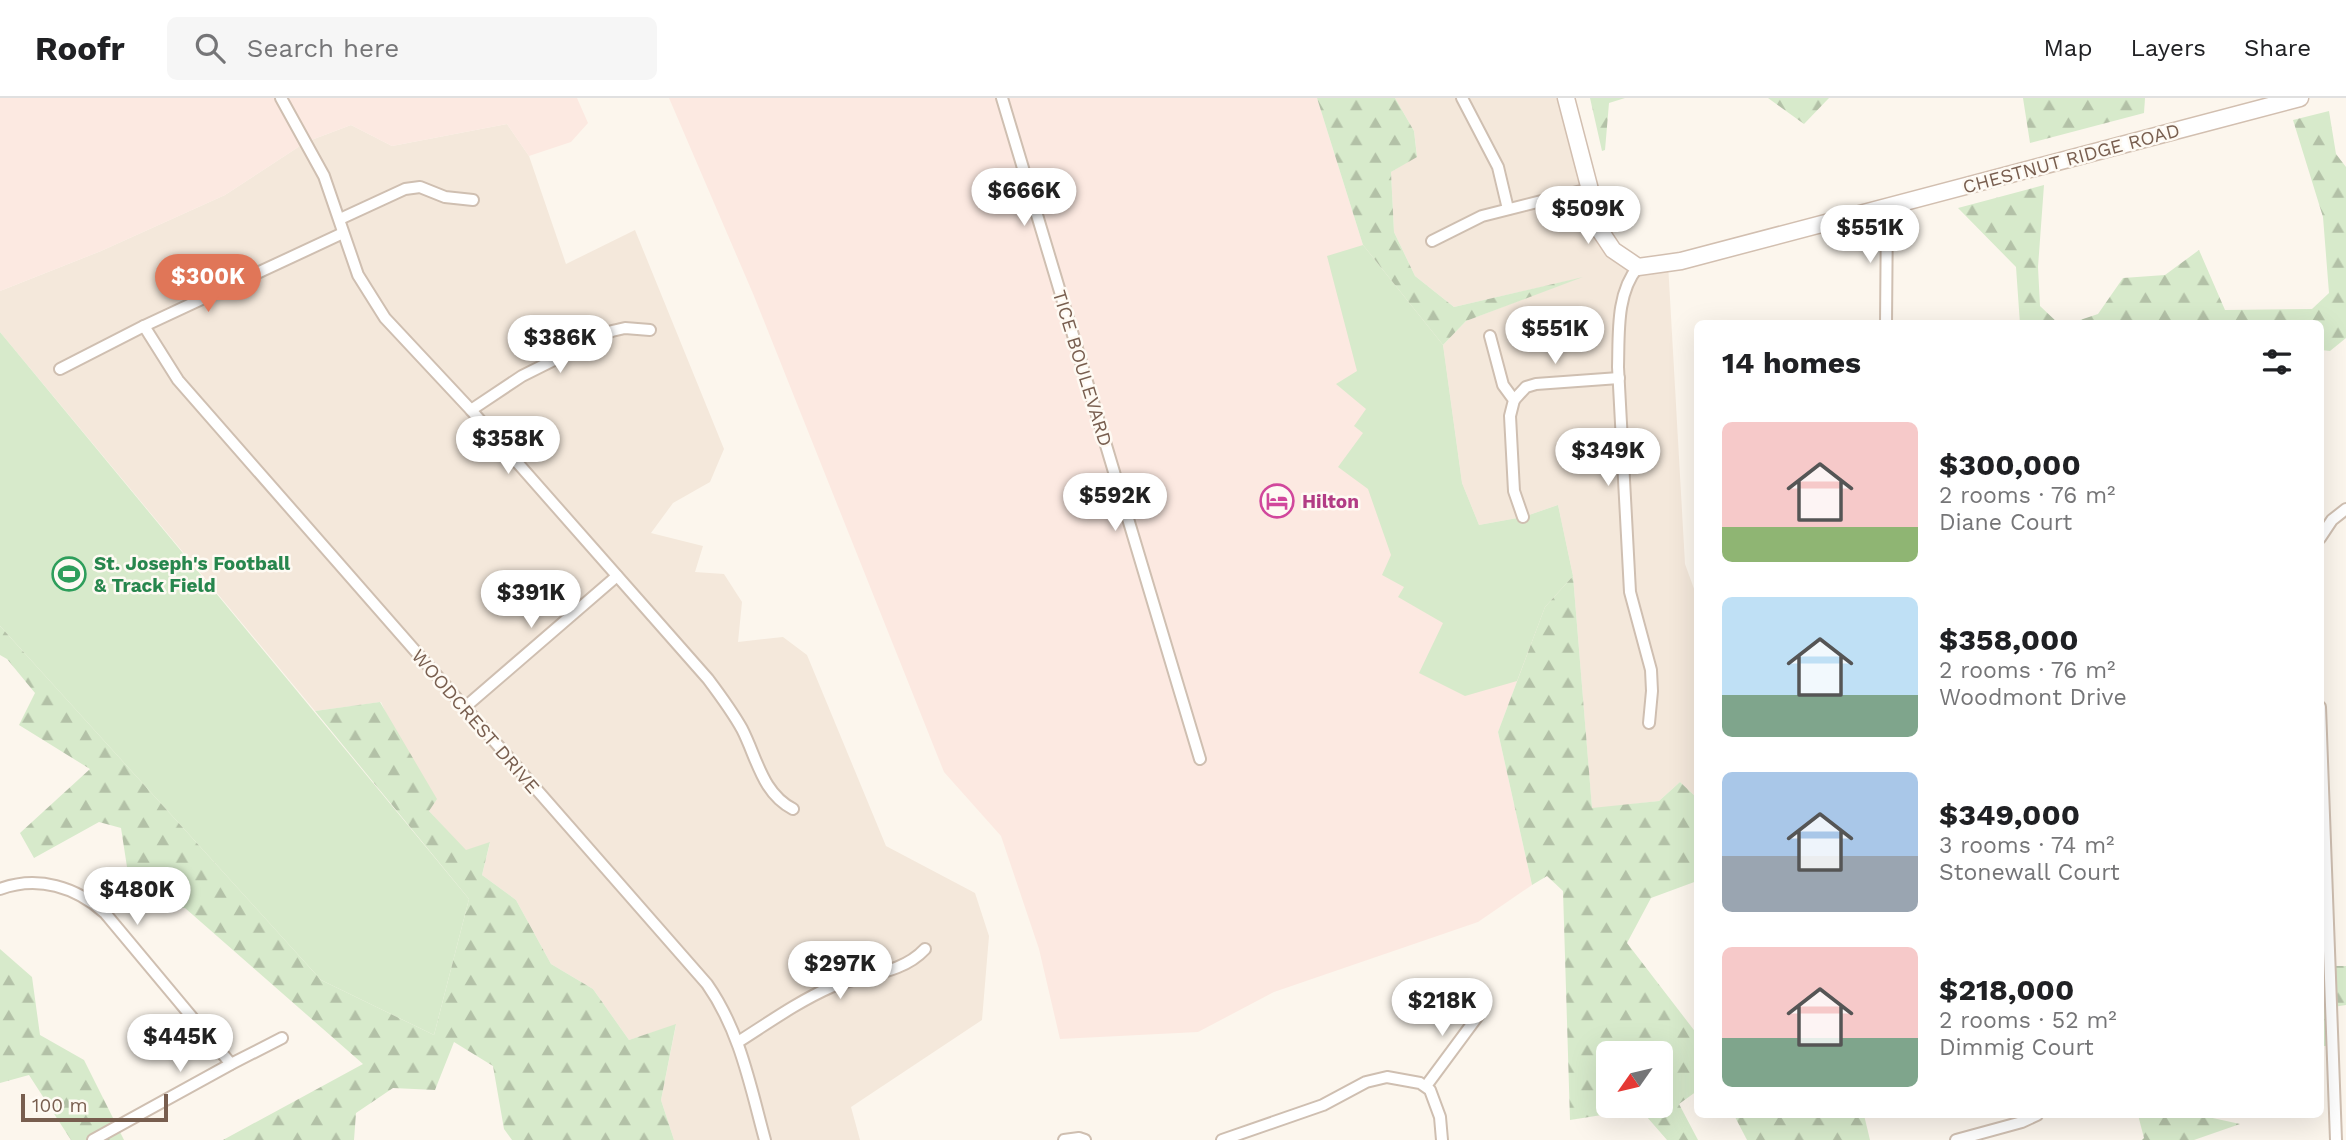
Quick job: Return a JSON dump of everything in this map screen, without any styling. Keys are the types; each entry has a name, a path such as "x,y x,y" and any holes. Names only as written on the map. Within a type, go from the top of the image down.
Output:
{"main road":[{"path":"1566,98 1601,232 1618,255 1638,267"},
{"name":"CHESTNUT RIDGE ROAD","path":"1638,267 1681,261 2301,98"}],"street":[{"path":"281,98 324,176 358,275 385,318 471,410 725,701 751,747 767,786 781,803 793,809"},
{"name":"TICE BOULEVARD","path":"1002,98 1200,758"},
{"path":"1462,98 1498,167 1508,209"},
{"path":"340,219 405,189 420,187 445,197 473,200"},
{"path":"1432,241 1471,220 1589,188"},
{"path":"1885,320 1887,206"},
{"path":"60,369 144,326 343,233"},
{"path":"1638,267 1627,283 1618,339 1630,592 1651,670 1652,691 1648,723"},
{"name":"WOODCREST DRIVE","path":"144,326 178,380 707,984 729,1019 738,1042 765,1140"},
{"path":"471,410 522,376 612,331 625,328 650,330"},
{"path":"1489,336 1503,386 1514,400"},
{"path":"1523,517 1514,491 1510,416 1514,400 1526,387 1535,384 1619,378"},
{"path":"2324,532 2332,520 2346,509"},
{"path":"464,708 617,576"},
{"path":"0,889 19,884 48,884 73,891 95,904 230,1063"},
{"path":"2324,906 2326,1005 2336,1140"},
{"path":"738,1042 818,993 902,966 925,949"},
{"path":"1426,1086 1483,1009"},
{"path":"93,1140 230,1063 282,1038"},
{"path":"1222,1140 1323,1105 1377,1078 1397,1077 1426,1086 1436,1102 1442,1140"},
{"path":"1956,1140 2031,1118"},
{"path":"1064,1140 1085,1140"}],"shaded area":[{"path":"0,98 577,98 588,123 571,142 529,156 507,124 392,146 351,125 306,142 225,195 101,251 0,291"},
{"path":"669,98 1317,98 1363,245 1443,345 1462,483 1479,525 1523,517 1558,505 1573,576 1545,607 1498,732 1532,885 1478,922 1274,992 1198,1032 1060,1039 1039,949 1001,836 944,772 754,296"},
{"path":"1395,98 1566,98 1596,214 1625,260 1668,263 1685,564 1694,589 1694,795 1680,782 1659,801 1592,809 1573,576 1558,505 1523,517 1479,525 1462,483 1443,345 1466,321 1576,279 1454,307 1415,276 1394,232 1391,172 1417,156 1414,131"},
{"path":"507,124 529,156 566,264 635,230 724,449 710,482 673,503 651,533 703,546 695,572 724,574 742,602 738,642 783,637 807,655 886,846 975,893 989,936 982,1020 851,1107 860,1140 674,1140 661,1100 676,1025 629,1040 593,989 551,964 516,900 482,875 490,843 466,851 429,811 381,702 315,711 0,332 0,291 101,251 225,195 306,142 351,125 392,146"}],"green space":[{"path":"1317,98 1395,98 1414,131 1417,157 1391,172 1394,232 1415,276 1454,307 1583,277 1466,321 1443,345 1363,245"},
{"path":"1590,98 1625,98 1609,103 1605,150 1602,151"},
{"path":"1768,98 1829,98 1804,124"},
{"path":"2023,98 2145,98 2144,113 2030,143"},
{"path":"2329,111 2336,154 2346,167 2346,338 2330,351 2324,350 2324,320 2080,320 2098,314 2123,278 2165,275 2199,250 2225,310 2312,309 2329,293 2323,217 2293,120"},
{"path":"2044,185 2038,267 2040,306 2055,320 2020,320 2016,267 1958,208"},
{"path":"1363,245 1443,345 1462,483 1479,525 1523,517 1558,505 1573,576 1545,607 1517,681 1465,696 1419,673 1443,623 1398,597 1404,587 1382,575 1391,555 1368,489 1338,467 1363,433 1354,426 1366,409 1336,384 1357,371 1327,256"},
{"path":"0,332 469,899 434,1035 321,980 0,626"},
{"path":"1573,576 1592,808 1659,801 1680,782 1694,795 1694,882 1651,898 1627,943 1694,1030 1694,1093 1679,1104 1698,1140 1667,1140 1648,1118 1673,1118 1673,1041 1596,1041 1596,1116 1570,1120 1563,891 1547,876 1532,885 1498,732 1545,607"},
{"path":"0,626 321,980 434,1035 469,899 315,711 380,702 437,799 429,811 466,850 490,842 482,875 516,900 551,964 593,989 629,1040 676,1024 661,1100 674,1140 512,1140 504,1129 493,1066 454,1042 435,1090 393,1088 356,1113 354,1140 223,1140 363,1064 185,908 133,906 121,828 99,822 34,858 20,833 90,769 19,725 35,693 7,659 0,655"},
{"path":"0,949 32,977 40,1035 84,1060 124,1140 71,1140 29,1075 0,1083"},
{"path":"2331,966 2346,966 2346,1005 2333,1007 2334,1046 2324,1046 2324,1000 2331,1000"},
{"path":"1736,1118 1865,1118 1870,1140 1747,1140"},
{"path":"2139,1118 2213,1118 2240,1124 2194,1140 2142,1140 2144,1138"}],"place":[{"name":"Hilton","path":"1277,501"},
{"name":"St. Joseph's Football & Track Field","path":"69,574"}]}
